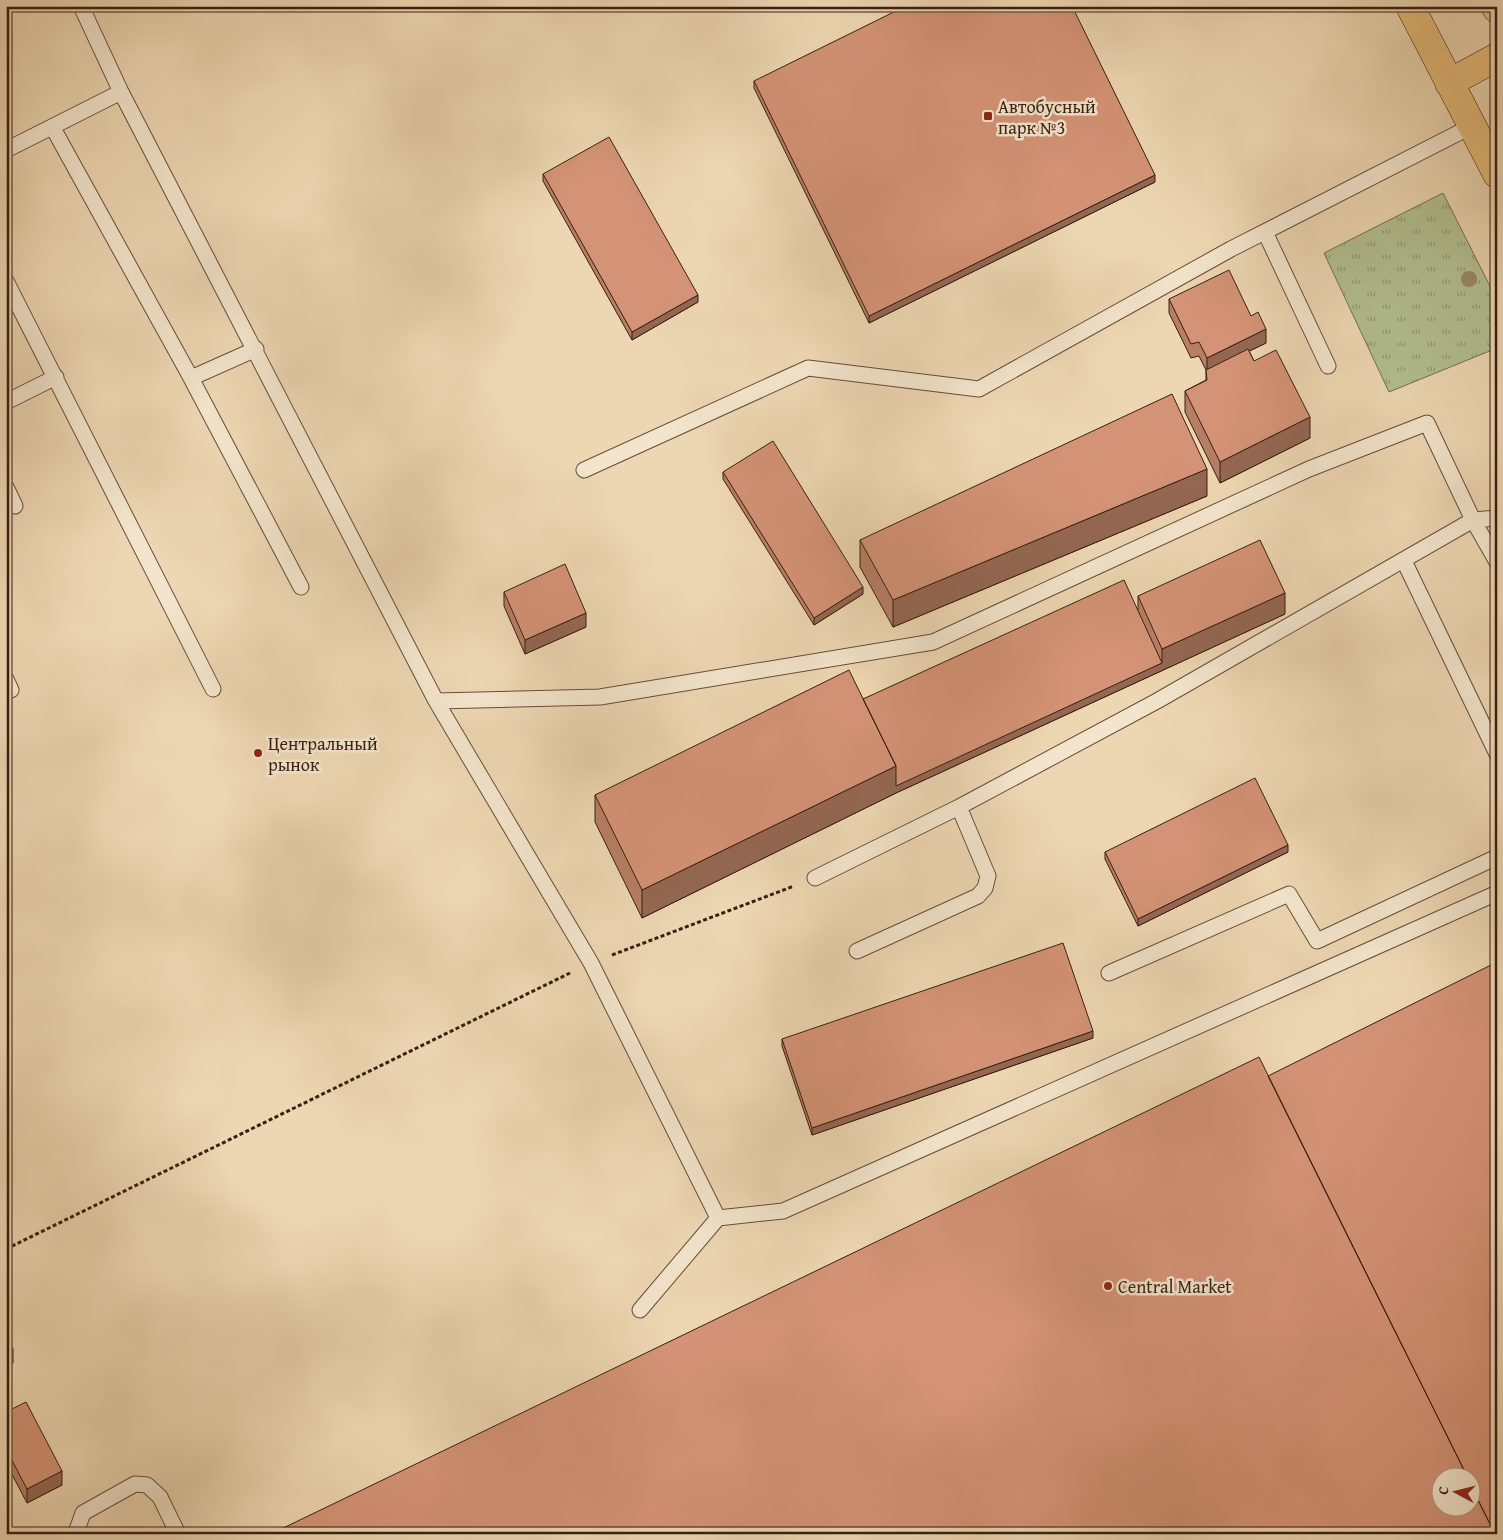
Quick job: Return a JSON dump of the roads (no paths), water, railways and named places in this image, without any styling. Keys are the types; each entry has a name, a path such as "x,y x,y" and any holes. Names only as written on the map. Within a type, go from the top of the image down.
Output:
{"main road":[{"path":"1410,6 1497,174"},
{"path":"1449,82 1497,57"}],"lane":[{"path":"81,6 121,92 256,349 436,701 591,963 718,1218"},
{"path":"6,150 53,128 121,92"},
{"path":"584,470 808,368 979,389 1265,232 1472,126"},
{"path":"53,128 191,378 301,587"},
{"path":"1265,232 1328,366"},
{"path":"6,281 213,689"},
{"path":"191,378 256,349"},
{"path":"6,402 56,378"},
{"path":"436,701 600,698 933,642 1309,469 1427,423 1473,520 1497,562"},
{"path":"6,487 15,506"},
{"path":"815,878 958,807 1157,701 1473,520 1497,518"},
{"path":"1404,561 1497,754"},
{"path":"857,951 978,896 985,888 988,876 958,807"},
{"path":"1110,973 1290,894 1316,940 1497,857"},
{"path":"640,1310 718,1218 783,1211 1497,893"},
{"path":"79,1534 77,1530 83,1513 135,1484 148,1485 160,1497 178,1534"}],"place":[{"name":"Автобусный парк №3","path":"988,116"},
{"name":"Центральный рынок","path":"258,753"},
{"name":"Central Market","path":"1108,1286"}]}
